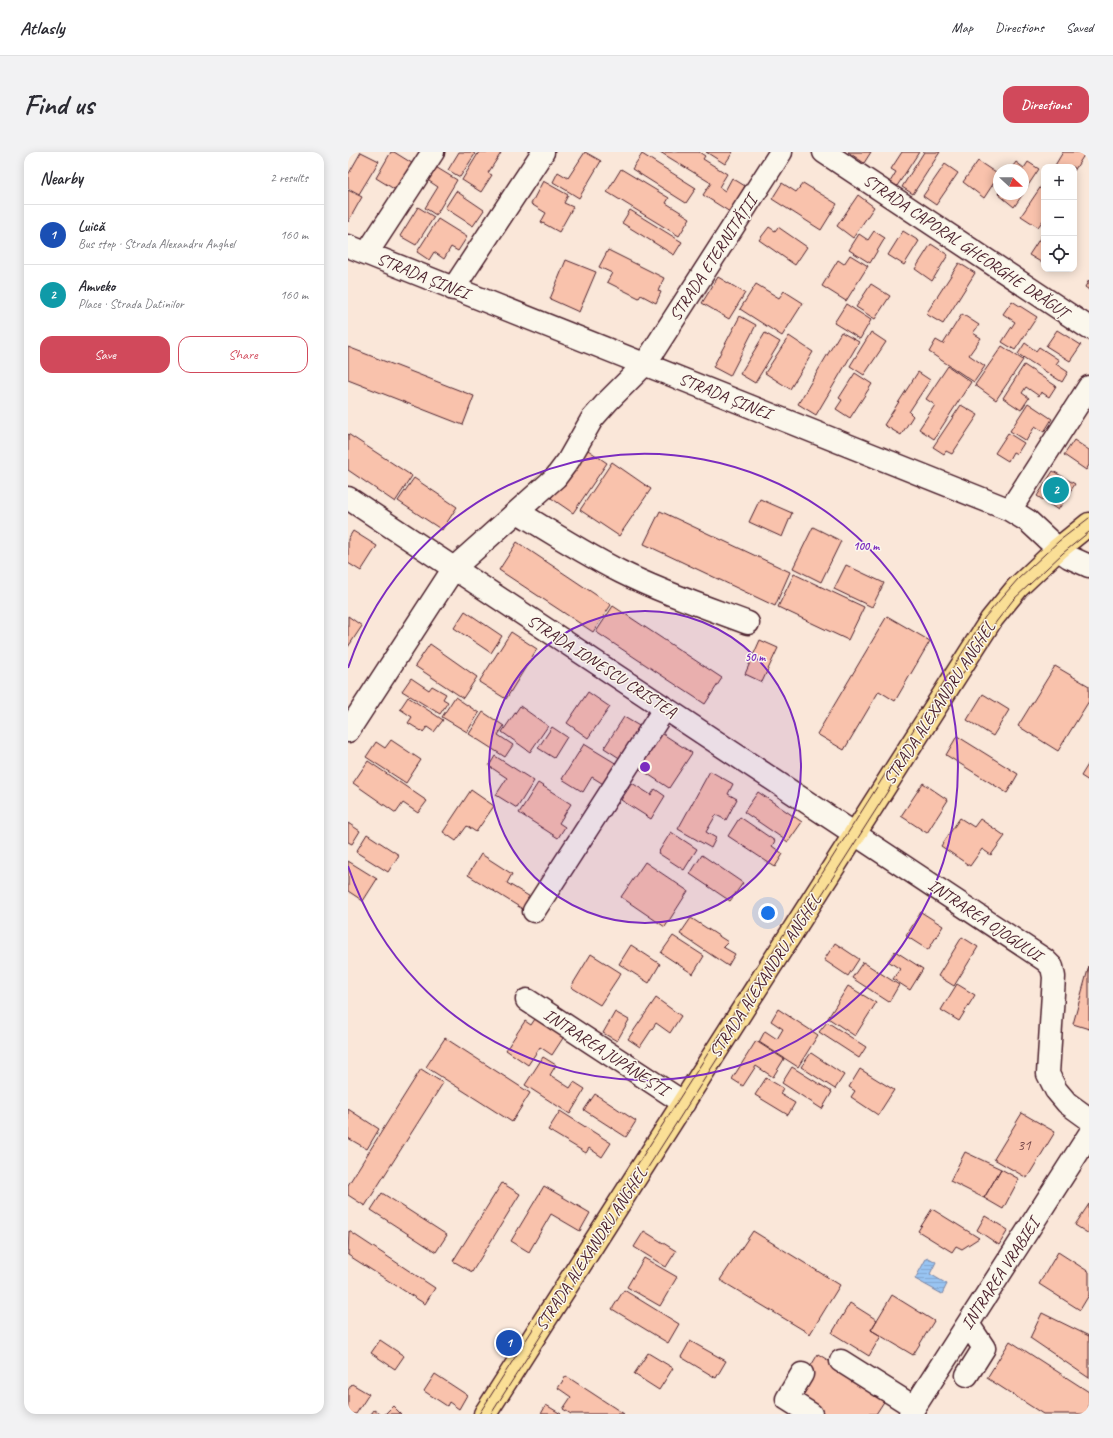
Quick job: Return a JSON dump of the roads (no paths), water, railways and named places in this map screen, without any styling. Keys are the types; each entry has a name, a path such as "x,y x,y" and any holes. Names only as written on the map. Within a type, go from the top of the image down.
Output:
{"main road":[{"name":"STRADA ALEXANDRU ANGHEL","path":"485,1414 992,620 1017,588 1058,549 1089,524"}],"street":[{"path":"357,250 433,152"},
{"path":"453,289 543,152"},
{"name":"STRADA ETERNITĂȚII","path":"348,731 454,568 556,477 568,460 592,419 646,364 781,152"},
{"name":"STRADA CAPORAL GHEORGHE DRĂGUȚ","path":"824,152 1089,328"},
{"name":"STRADA ȘINEI","path":"357,250 1010,510 1028,521 1058,549 1069,557 1089,566"},
{"path":"1010,510 1089,386"},
{"name":"STRADA IONESCU CRISTEA","path":"348,498 856,834"},
{"path":"518,512 580,550 622,572 667,592 748,623"},
{"path":"534,911 665,708"},
{"name":"INTRAREA OJOGULUI","path":"856,834 1045,960 1052,968 1054,977 1048,1074 1056,1090 1067,1104 1089,1119"},
{"name":"INTRAREA JUPÂNEȘTI","path":"527,1000 684,1103"},
{"name":"INTRAREA VRABIEI","path":"912,1411 1089,1135"},
{"path":"967,1375 984,1348 968,1324"},
{"path":"841,1361 912,1411"},
{"path":"802,1374 787,1399 811,1414"}],"water":[{"path":"927,1257 936,1262 930,1274 947,1284 942,1294 915,1279"}],"tram line":[{"path":"479,1414 985,617 1018,579 1059,541 1089,518"},
{"path":"491,1414 993,626 1013,600 1063,553 1089,532"}],"place":[{"name":"Amveko","path":"1056,490"},
{"name":"Luică","path":"509,1343"}]}
